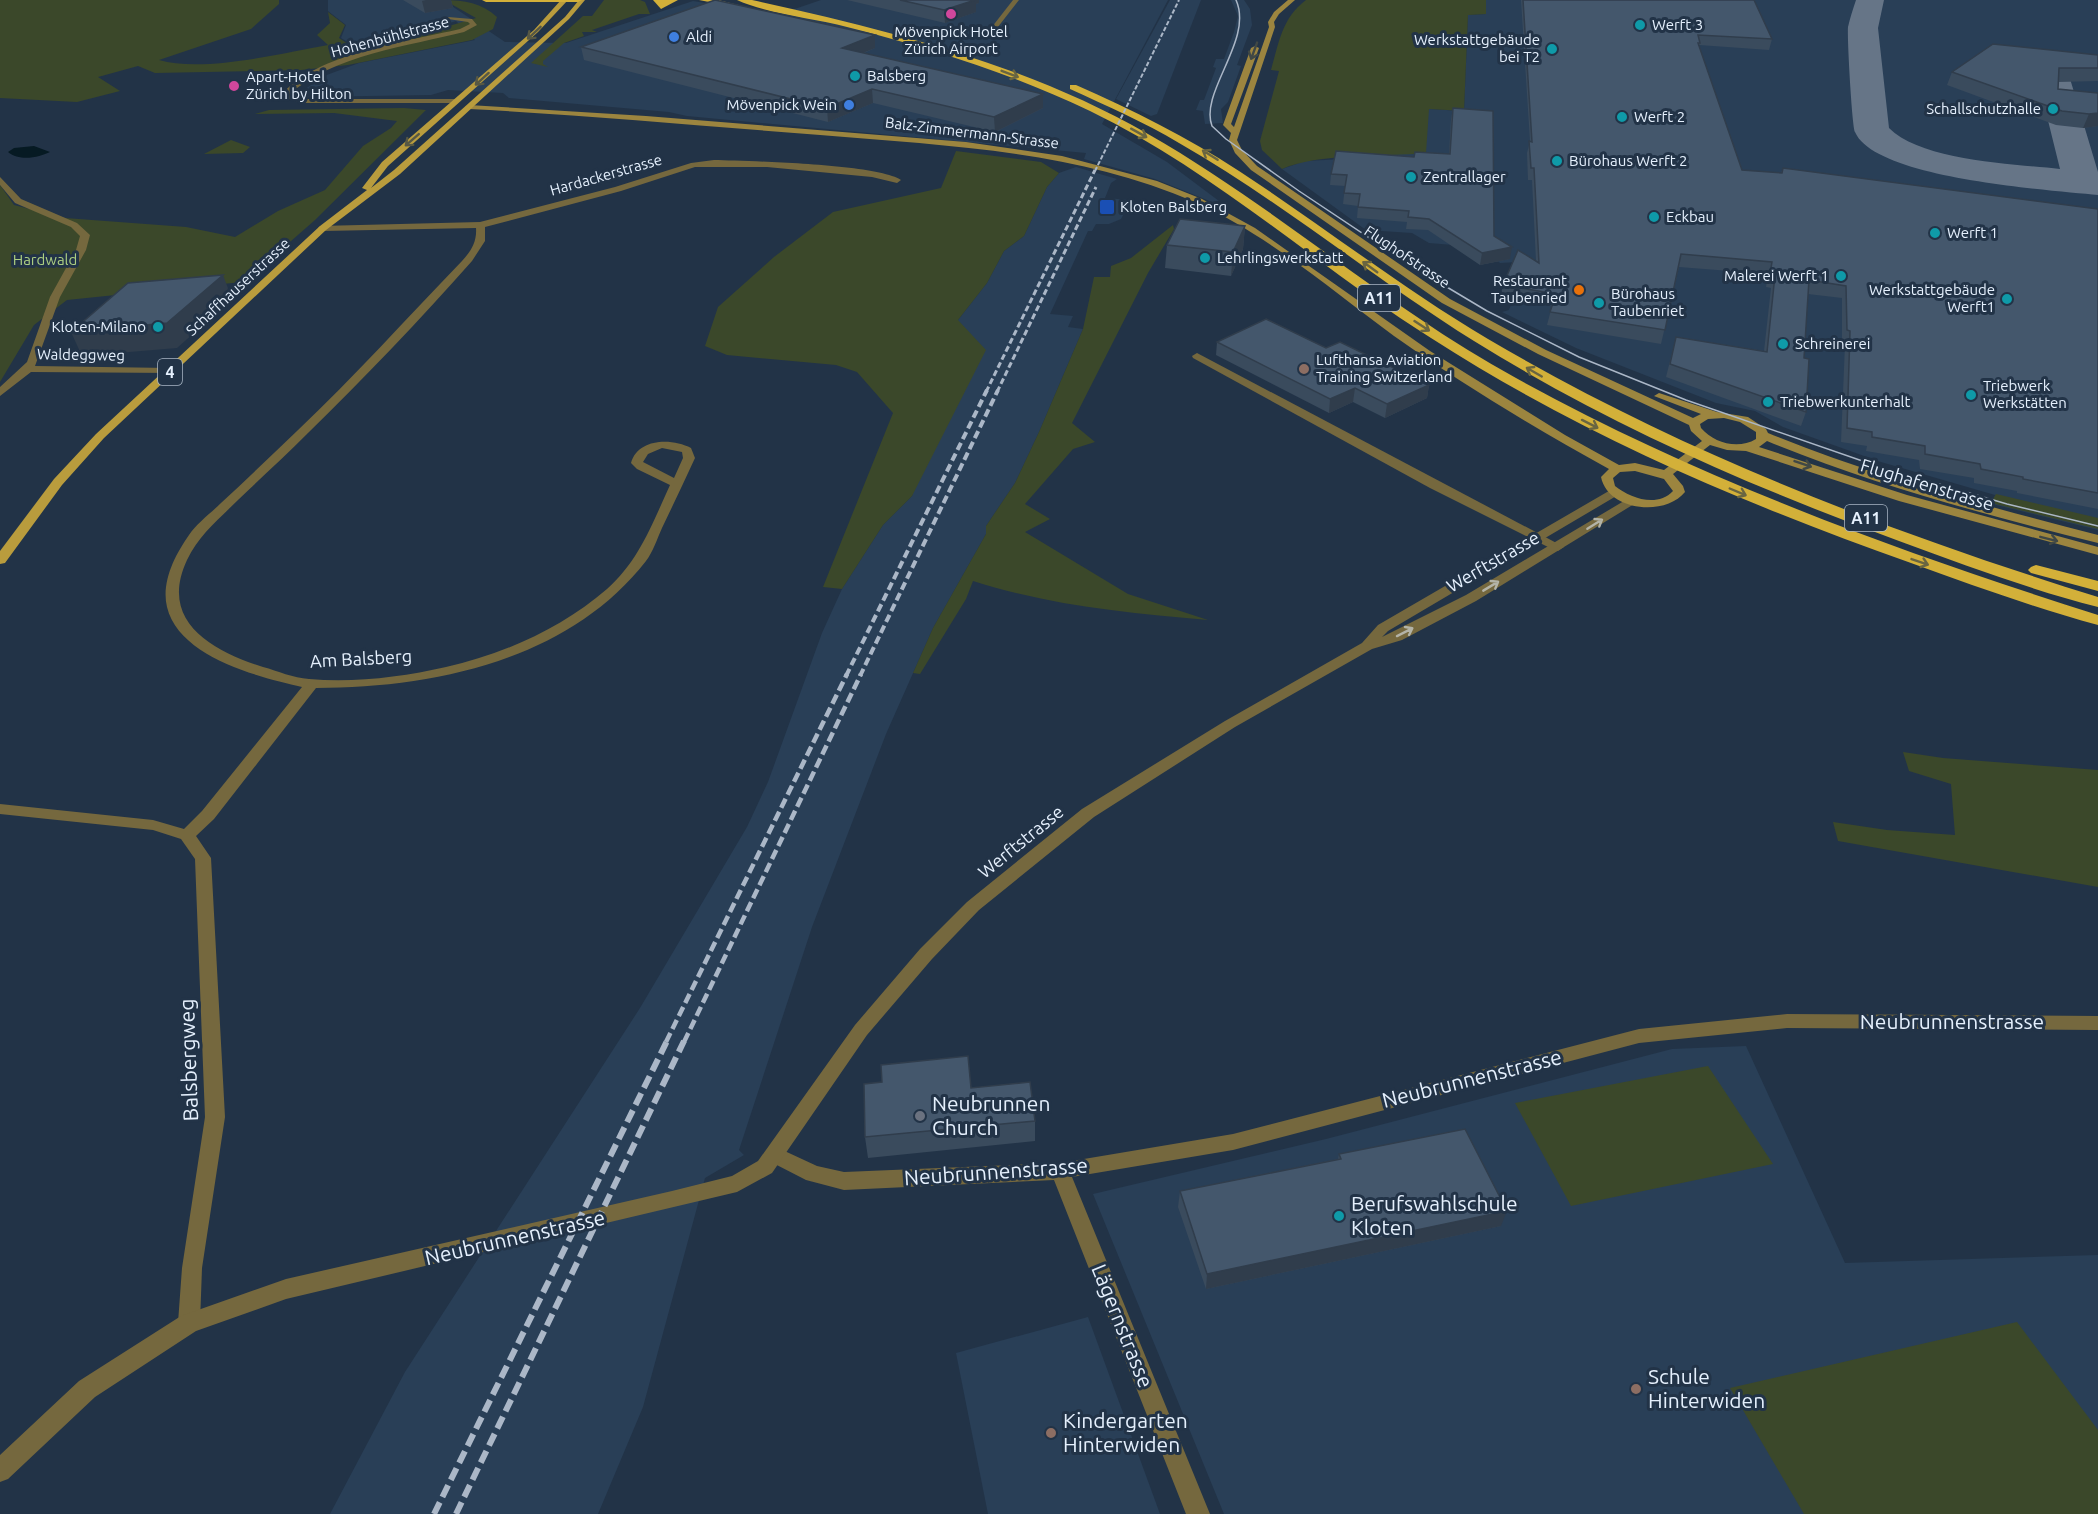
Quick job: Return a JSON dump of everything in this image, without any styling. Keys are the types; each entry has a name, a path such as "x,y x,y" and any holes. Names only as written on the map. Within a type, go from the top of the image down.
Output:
{"highway":[{"path":"486,0 540,2 580,0"},
{"path":"657,0 661,7 674,0"},
{"path":"704,0 854,26"},
{"name":"A11","path":"741,0 854,26 930,47 1016,76 1060,94 1138,132 1215,180 1362,287 1438,337 1512,382 1634,446 1826,528 1966,578 2098,620"},
{"name":"A11","path":"771,0 906,32 993,58 1081,90 1158,126 1237,172 1398,288 1479,340 1538,374 1643,427 1753,476 1870,520 1967,550 2098,586"},
{"path":"540,2 558,9"},
{"path":"1643,427 1857,522 2098,602"}],"main road":[{"name":"Schaffhauserstrasse","path":"0,561 58,482 100,436 323,228 357,200 397,172 567,18 580,0"},
{"path":"1261,26 1270,8 1280,0"},
{"path":"1235,132 1272,27 1271,22 1276,13 1292,0"},
{"name":"Schaffhauserstrasse","path":"357,200 385,164 565,1"},
{"name":"Flughofstrasse","path":"1258,38 1227,125 1235,132 1233,140 1238,151 1254,168 1446,302 1490,326 1695,423"},
{"path":"455,101 476,100"},
{"name":"Balz-Zimmermann-Strasse","path":"476,100 622,112 634,116"},
{"path":"455,101 469,106"},
{"name":"Balz-Zimmermann-Strasse","path":"469,106 634,116 987,147 1085,163 1159,185 1201,202 1237,221 1491,396 1617,469"},
{"name":"Flughofstrasse","path":"1591,373 1717,415"},
{"path":"1664,474 1708,442 1697,432 1695,423 1705,416 1717,415"},
{"name":"Flughafenstrasse","path":"1717,415 1744,419 1759,428 1763,435 1818,458 1944,499 2098,539"},
{"path":"1747,447 1760,442 1763,435"},
{"name":"Flughafenstrasse","path":"1708,442 1747,447 1931,507 2098,551"},
{"path":"1645,468 1664,474 1678,486 1679,492 1675,498 1658,504 1633,501 1614,492 1609,487 1607,477 1617,469 1645,468"}],"street":[{"path":"990,38 991,32 1016,0"},
{"name":"Hohenbühlstrasse","path":"450,18 465,19 474,25 462,31 322,69 291,87 284,96 302,101 455,101"},
{"name":"Hardackerstrasse","path":"323,228 480,225 618,189 693,165 714,163 767,164 869,174 897,180"},
{"path":"0,180 18,201 84,231 85,242 55,297 44,333 28,369"},
{"name":"Am Balsberg","path":"480,225 482,232 478,247 465,263 312,423 209,519 195,535 177,564 172,580 173,610 191,636 207,649 227,659 311,685 393,680 444,671 502,654 560,628 603,600 634,568 677,484"},
{"path":"1197,356 1434,485 1558,547"},
{"name":"Waldeggweg","path":"0,393 28,369 170,371"},
{"name":"Werftstrasse","path":"1367,646 1383,628 1614,492"},
{"name":"Werftstrasse","path":"776,1155 861,1030 926,954 973,906 1088,813 1221,730 1367,646 1397,637 1472,598 1633,501"},
{"path":"0,809 153,825 187,835 208,814 311,685"},
{"name":"Balsbergweg","path":"187,835 203,858 215,1117 192,1268 189,1323"},
{"name":"Neubrunnenstrasse","path":"0,1471 87,1389 189,1323 286,1289 492,1244 698,1194 751,1177 776,1155 813,1174 844,1181 1060,1171 1233,1142 1639,1036 1787,1021 2098,1023"},
{"name":"Lägernstrasse","path":"1060,1171 1198,1514"}],"shaded area":[{"path":"328,0 443,0 505,42 566,43 693,1 777,15 821,0 1168,0 1102,124 1167,162 1219,201 1212,202 1155,179 1084,159 1086,153 509,98 503,93 448,90 431,95 304,97 301,92 324,76 359,63 475,40 456,21 401,38 351,44 341,38 346,25 328,11"},
{"path":"1170,0 1201,0 1157,114 1151,116 1116,99"},
{"path":"1231,0 1244,0 1250,9 1252,25 1237,65 1241,66 1228,102 1221,109 1223,123 1205,124 1203,111 1196,110 1200,100 1204,100 1216,68 1213,67 1216,59 1224,59 1234,32 1238,16"},
{"path":"1486,0 2098,0 2098,530 1992,504 1995,495 1881,462 1783,427 1755,411 1716,403 1576,348 1502,312 1509,310 1512,302 1500,299 1518,262 1500,263 1498,261 1509,259 1453,245 1429,243 1412,233 1366,230 1282,169 1305,161 1344,159 1429,109 1464,111 1468,15 1486,14"},
{"path":"34,146 50,152 41,156 24,158 8,152 14,148"},
{"path":"1076,167 1117,179 1111,183 1105,198 1131,200 1121,219 1109,224 1096,224 1092,231 1088,231 1050,314 1073,316 1068,327 1083,329 1015,483 986,526 986,534 933,628 886,734 812,927 739,1150 744,1155 705,1178 643,1407 598,1514 330,1514 405,1372 640,1008 747,827 768,782 822,633 842,589 883,525 912,496 958,320 987,283 1004,251 1024,236 1047,187 1059,173"},
{"name":"Schule Hinterwiden","path":"1746,1046 1845,1263 2098,1255 2098,1514 1224,1514 1093,1194 1326,1139 1672,1049"},
{"name":"Kindergarten Hinterwiden","path":"1088,1317 1160,1514 988,1514 956,1353"}],"green space":[{"path":"0,0 279,0 279,4 251,29 159,60 198,64 266,57 328,45 317,35 330,23 328,12 345,25 339,38 348,44 422,34 476,18 444,0 472,3 485,8 497,17 493,29 472,40 348,65 301,70 155,73 138,66 98,77 120,91 77,102 0,98"},
{"path":"604,0 640,0 645,2 650,14 639,14 592,30 597,32 582,32 584,36 564,43 543,61 543,64 548,67 531,63 583,16 592,16"},
{"path":"1306,0 1486,0 1486,14 1468,15 1464,111 1429,109 1426,153 1314,160 1282,169 1262,150 1260,141 1279,71 1271,70 1276,50 1286,23"},
{"name":"Hardwald","path":"404,108 426,110 315,220 250,277 252,281 67,300 34,325 0,382 0,185 14,205 65,218 186,227 235,237 278,211 325,190 363,146 391,128 397,121 334,113 255,114 269,110"},
{"path":"231,140 250,147 243,153 204,154"},
{"path":"956,151 1041,162 1059,173 1047,187 1024,236 1004,251 987,283 958,320 986,350 912,496 883,525 842,589 823,587 893,413 857,372 836,365 727,355 705,346 718,307 774,257 833,212 941,188"},
{"path":"1173,225 1174,229 1148,273 1072,423 1095,442 1073,449 1025,504 1050,519 1025,532 1128,594 1208,620 1119,611 1060,602 1002,590 973,581 966,599 920,674 913,673 933,628 986,534 986,526 1015,483 1039,432 1083,329 1094,277 1110,277 1111,266 1131,258"},
{"path":"1996,494 2098,518 2098,529 1991,503"},
{"path":"1903,752 1943,758 2098,770 2098,887 1838,841 1833,822 1887,830 1955,835 1951,784 1909,771"},
{"path":"1708,1066 1773,1164 1571,1206 1515,1103"},
{"path":"2017,1322 2098,1430 2098,1514 1804,1514 1730,1388"}],"building":[{"name":"Balsberg","path":"715,0 875,35 842,48 1043,94 994,117 872,89 827,108 581,47"},
{"path":"900,0 975,0 944,10"},
{"path":"1523,0 1754,0 1772,39 1698,35 1700,43 1698,43 1742,170 1782,173 1783,168 2098,209 2098,493 1981,469 1980,464 1925,454 1925,446 1872,437 1872,432 1847,428 1850,331 1847,330 1846,286 1809,280 1804,358 1809,359 1806,412 1670,364 1676,337 1767,352 1775,275 1770,274 1772,262 1681,254 1665,330 1550,312 1556,294 1503,285 1518,250 1539,263 1534,168 1531,168 1529,141 1532,142"},
{"path":"1993,44 2098,55 2098,68 2059,68 2058,89 2098,93 2098,113 2062,111 1952,72"},
{"name":"Zentrallager","path":"1453,108 1493,111 1494,236 1512,247 1482,253 1429,219 1408,217 1409,211 1358,207 1360,194 1344,193 1347,175 1331,174 1336,151 1414,157 1415,152 1450,154"},
{"path":"1180,219 1245,226 1233,252 1167,245"},
{"path":"223,275 167,323 71,332 128,283"},
{"name":"Lufthansa Aviation Training Switzerland","path":"1266,319 1326,348 1340,342 1429,385 1387,404 1355,388 1330,399 1217,342"},
{"path":"968,1056 971,1088 1030,1082 1035,1121 865,1137 864,1084 882,1082 881,1065"},
{"name":"Berufswahlschule Kloten","path":"1465,1129 1507,1211 1207,1274 1180,1191 1341,1159 1339,1154"}],"taxiway":[{"path":"1870,0 1863,28 1872,131 1884,144 1939,163 2012,175 2098,184"},
{"path":"2052,72 2082,182"}],"tram line":[{"path":"1236,0 1240,16 1238,32 1213,98 1210,112 1212,126 1226,139 1299,191 1410,265 1487,311 1579,357 1686,400 1874,465 2007,504 2098,526"}],"railway":[{"path":"1095,171 1179,0"},
{"path":"986,392 1095,170"},
{"path":"997,392 1096,187"},
{"path":"846,676 987,390"},
{"path":"860,676 998,390"},
{"path":"666,1042 847,674"},
{"path":"684,1042 861,674"},
{"path":"434,1514 667,1041"},
{"path":"456,1514 684,1041"}],"place":[{"name":"Mövenpick Hotel Zürich Airport","path":"951,14"},
{"name":"Werft 3","path":"1640,25"},
{"name":"Aldi","path":"674,37"},
{"name":"Werkstattgebäude bei T2","path":"1552,49"},
{"name":"Balsberg","path":"855,76"},
{"name":"Apart-Hotel Zürich by Hilton","path":"234,86"},
{"name":"Mövenpick Wein","path":"849,105"},
{"name":"Schallschutzhalle","path":"2053,109"},
{"name":"Werft 2","path":"1622,117"},
{"name":"Bürohaus Werft 2","path":"1557,161"},
{"name":"Zentrallager","path":"1411,177"},
{"name":"Kloten Balsberg","path":"1107,207"},
{"name":"Eckbau","path":"1654,217"},
{"name":"Werft 1","path":"1935,233"},
{"name":"Lehrlingswerkstatt","path":"1205,258"},
{"name":"Malerei Werft 1","path":"1841,276"},
{"name":"Restaurant Taubenried","path":"1579,290"},
{"name":"Werkstattgebäude Werft1","path":"2007,299"},
{"name":"Bürohaus Taubenriet","path":"1599,303"},
{"name":"Kloten-Milano","path":"158,327"},
{"name":"Schreinerei","path":"1783,344"},
{"name":"Lufthansa Aviation Training Switzerland","path":"1304,369"},
{"name":"Triebwerk Werkstätten","path":"1971,395"},
{"name":"Triebwerkunterhalt","path":"1768,402"},
{"name":"Neubrunnen Church","path":"920,1116"},
{"name":"Berufswahlschule Kloten","path":"1339,1216"},
{"name":"Schule Hinterwiden","path":"1636,1389"},
{"name":"Kindergarten Hinterwiden","path":"1051,1433"}]}
